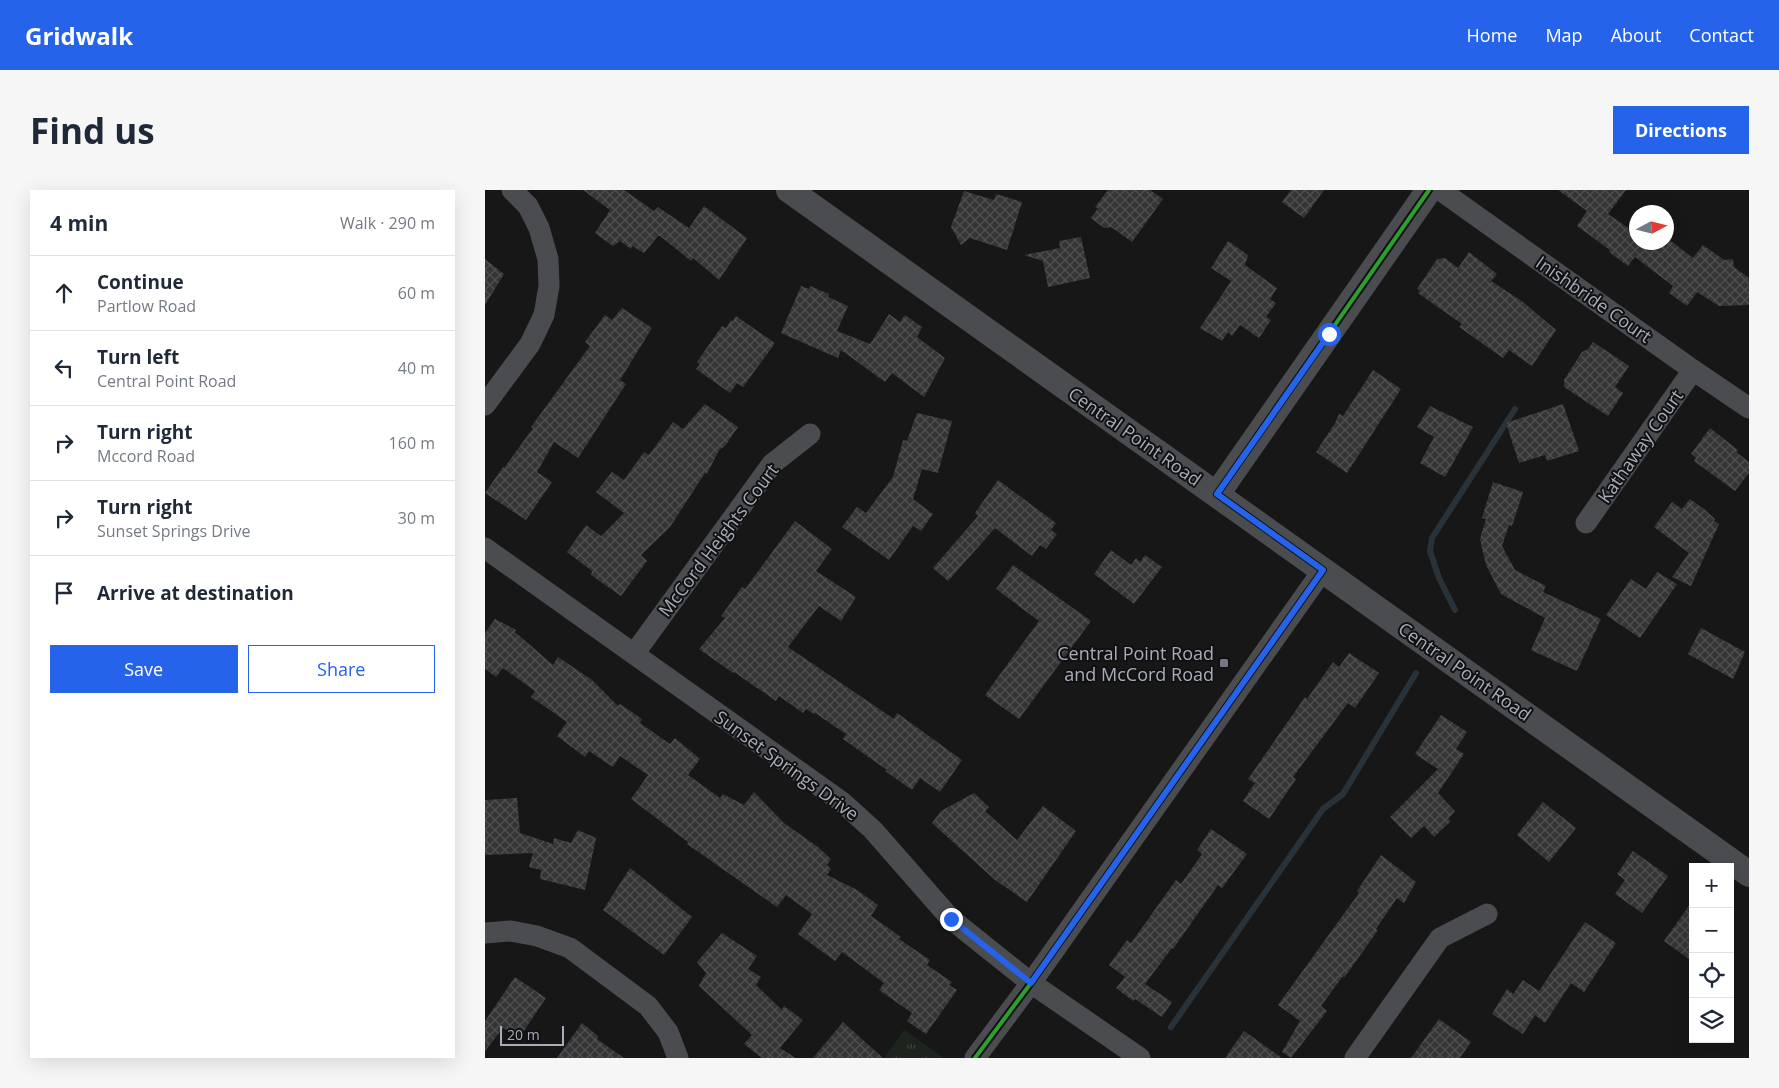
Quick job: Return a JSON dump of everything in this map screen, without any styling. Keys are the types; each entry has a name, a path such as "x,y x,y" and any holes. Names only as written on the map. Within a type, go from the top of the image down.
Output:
{"street":[{"path":"485,405 530,344 544,315 549,286 548,259 539,228 528,206 512,190"},
{"name":"Central Point Road","path":"789,190 1749,874"},
{"path":"1217,494 1429,190"},
{"name":"Inishbride Court","path":"1440,190 1749,408"},
{"name":"Kathaway Court","path":"1586,523 1693,370"},
{"name":"McCord Heights Court","path":"634,654 772,464 810,434"},
{"name":"Sunset Springs Drive","path":"485,548 842,802 873,830 951,919 1031,983 1141,1058"},
{"path":"975,1058 1031,983 1323,570"},
{"path":"1355,1058 1440,938 1487,914"},
{"path":"485,933 511,931 537,936 569,948 648,1006 668,1032 678,1058"}],"green space":[{"path":"904,1030 944,1058 884,1058"}],"building":[{"path":"583,190 624,190 654,211 658,207 689,228 704,206 747,238 719,280 693,258 691,261 660,236 644,253 632,246 631,249 620,241 613,246 595,233 610,210"},
{"path":"1108,190 1150,190 1163,199 1132,242 1111,227 1104,228 1091,218 1098,208 1095,207"},
{"path":"1291,190 1324,190 1304,218 1282,202"},
{"path":"1558,190 1626,190 1608,214 1629,228 1629,250 1674,250 1674,243 1693,258 1703,245 1724,260 1733,259 1734,267 1749,278 1749,305 1719,306 1697,292 1687,306 1669,293 1673,286 1635,257 1628,266 1577,226 1587,211"},
{"path":"964,191 994,200 996,194 1022,202 1007,250 970,238 961,245 951,227"},
{"path":"1081,237 1090,278 1048,287 1043,261 1024,255 1060,248 1059,241"},
{"path":"1228,241 1248,255 1245,265 1277,288 1270,299 1276,303 1266,317 1271,320 1259,338 1240,325 1232,336 1228,332 1222,341 1200,328 1231,281 1211,268"},
{"path":"1469,252 1497,274 1491,281 1523,302 1556,330 1532,366 1509,350 1503,358 1459,327 1462,324 1418,293 1420,291 1417,289 1437,259 1445,258 1458,268"},
{"path":"485,259 504,274 485,305"},
{"path":"801,286 809,289 810,286 829,294 828,297 848,306 837,331 870,344 889,314 900,322 905,315 922,327 917,337 945,358 924,397 892,373 885,382 841,350 838,358 781,333"},
{"path":"622,308 652,328 620,380 626,384 578,458 554,442 537,472 552,482 526,520 485,493 590,346 585,342 605,315 612,320"},
{"path":"736,316 775,343 743,387 737,383 730,393 696,369 700,364 697,362 722,326 726,328"},
{"path":"1593,342 1629,366 1615,387 1623,393 1608,416 1564,387 1564,380 1582,352 1588,349"},
{"path":"1373,370 1401,389 1347,473 1316,452 1339,414 1343,416"},
{"path":"705,404 738,427 725,446 719,450 707,474 705,473 670,527 641,555 647,561 621,596 591,575 592,571 567,552 586,525 601,536 624,513 596,492 612,472 624,480 644,452 649,455 673,422 683,429"},
{"path":"1563,404 1579,451 1547,461 1545,455 1519,463 1506,423"},
{"path":"1430,406 1473,427 1445,477 1420,463 1434,437 1417,427"},
{"path":"917,413 952,421 938,473 922,469 913,499 933,514 921,531 913,526 889,560 842,527 857,507 866,513 893,477 903,440 907,441"},
{"path":"1710,428 1738,450 1736,452 1749,462 1749,473 1735,491 1694,461 1696,458 1691,454"},
{"path":"998,480 1056,523 1051,530 1057,534 1046,549 1040,545 1032,556 995,528 948,581 933,568 978,516 975,513"},
{"path":"1493,482 1523,492 1512,526 1509,525 1502,546 1515,570 1546,586 1543,592 1601,619 1577,671 1531,650 1545,618 1501,594 1486,565 1480,539 1486,519 1482,518"},
{"path":"1690,499 1704,509 1719,524 1691,586 1672,577 1689,553 1654,527 1672,502 1682,509"},
{"path":"795,521 832,549 816,571 856,597 841,621 819,606 788,647 894,719 897,713 962,760 940,792 920,778 912,790 843,739 846,734 815,713 806,709 803,713 779,696 776,701 699,649 725,618 721,616 742,587 745,589"},
{"path":"1111,550 1131,565 1136,558 1140,562 1145,555 1162,567 1134,604 1094,574"},
{"path":"1013,565 1091,621 1019,719 985,695 1039,621 996,589"},
{"path":"1657,572 1677,584 1640,638 1606,615 1631,579 1646,589"},
{"path":"495,619 516,630 515,632 553,665 558,657 592,680 618,706 620,704 642,719 640,723 670,744 675,738 700,759 688,775 720,798 723,794 744,805 754,792 784,823 818,847 831,859 827,865 831,869 827,875 857,890 878,905 871,916 901,937 899,939 930,960 927,965 952,982 949,985 957,990 926,1034 907,1021 912,1013 879,990 884,983 842,952 835,961 798,934 812,914 786,895 777,907 687,844 688,842 631,799 648,775 620,756 613,767 589,751 585,757 557,736 567,722 531,697 535,691 503,668 496,677 485,669 485,633"},
{"path":"1701,628 1745,652 1733,679 1688,654"},
{"path":"1349,653 1379,673 1355,708 1348,703 1293,777 1296,779 1269,819 1243,801 1255,783 1248,779 1305,697 1307,699 1333,662 1339,667"},
{"path":"1441,715 1467,732 1456,749 1464,754 1438,793 1455,811 1448,819 1451,821 1434,837 1424,826 1411,838 1390,817 1438,769 1415,754"},
{"path":"974,793 989,807 985,811 1017,840 1043,806 1076,831 1027,902 995,880 932,823 941,811"},
{"path":"517,798 520,833 553,844 554,838 571,843 578,830 596,838 585,890 540,879 541,870 529,867 533,853 485,855 485,800"},
{"path":"1543,802 1576,828 1549,862 1517,835"},
{"path":"1211,829 1247,854 1222,888 1218,885 1173,949 1145,984 1172,1002 1162,1017 1135,999 1133,1001 1116,988 1125,977 1109,965 1127,940 1131,943 1176,880 1181,884 1202,854 1197,850"},
{"path":"1633,851 1668,876 1642,913 1615,894 1625,880 1617,874"},
{"path":"1381,855 1416,882 1404,903 1397,898 1376,929 1378,930 1344,978 1343,976 1321,1006 1327,1011 1291,1058 1282,1052 1300,1021 1278,1005 1359,893 1357,891"},
{"path":"630,868 692,917 664,955 603,910"},
{"path":"1689,906 1689,959 1664,941"},
{"path":"1585,922 1616,943 1584,992 1571,983 1545,1023 1535,1015 1523,1034 1492,1014 1507,989 1513,994 1523,980 1539,991"},
{"path":"722,933 757,956 748,969 761,977 756,985 782,1010 784,1006 803,1020 780,1048 796,1058 762,1058 744,1044 752,1035 699,986 706,973 697,962"},
{"path":"515,977 546,998 519,1038 503,1028 485,1051 485,1021"},
{"path":"1439,1019 1471,1042 1460,1058 1411,1058"},
{"path":"843,1022 883,1058 813,1058"},
{"path":"582,1023 598,1036 597,1039 624,1058 557,1058"},
{"path":"1244,1031 1282,1058 1225,1058"}],"waterway":[{"path":"1455,610 1439,578 1430,551 1432,538 1515,409"},
{"path":"1171,1027 1323,809 1343,794 1416,673"}],"transit line":[{"path":"975,1058 1031,983 1323,570 1217,494 1429,190"}],"place":[{"name":"Central Point Road and McCord Road","path":"1224,663"}],"route":[{"path":"951,919 1031,983 1323,570 1217,494 1329,334"}]}
